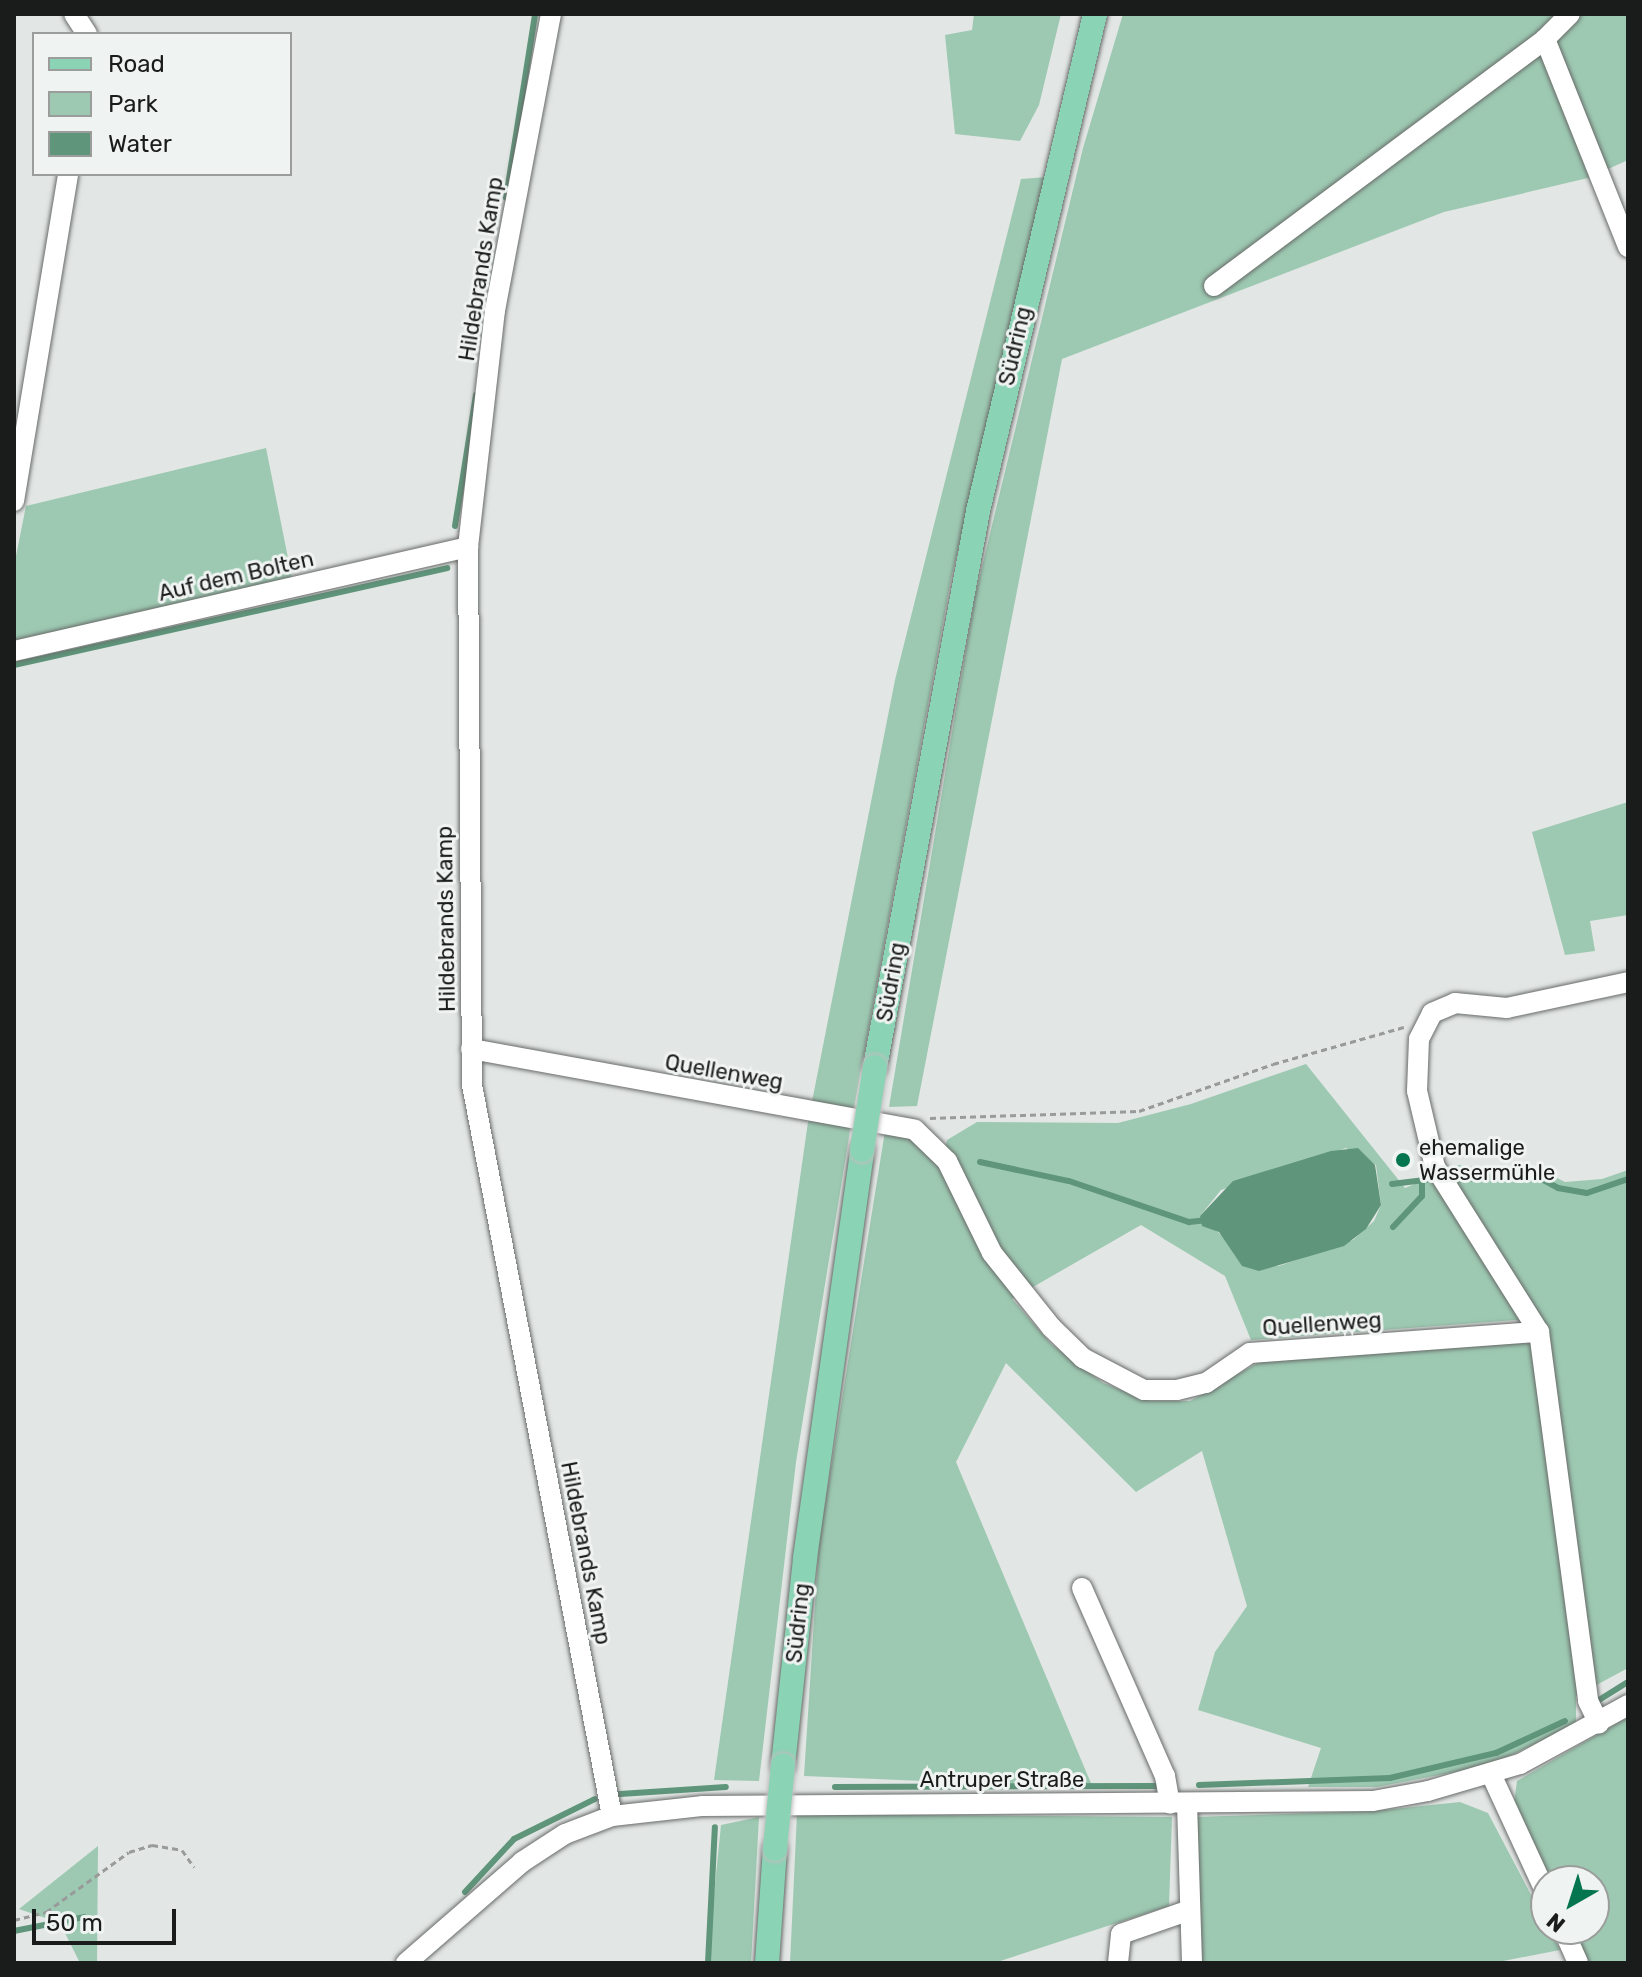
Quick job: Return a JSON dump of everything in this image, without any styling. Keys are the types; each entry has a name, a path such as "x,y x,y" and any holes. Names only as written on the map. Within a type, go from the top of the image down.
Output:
{"main road":[{"name":"Südring","path":"767,1963 775,1849 805,1558 875,1067 978,511 1095,14"}],"street":[{"path":"74,14 86,32"},
{"name":"Hildebrands Kamp","path":"551,14 495,310 468,547 472,1085 612,1816"},
{"path":"1214,286 1545,39 1570,14"},
{"path":"1545,39 1628,247"},
{"path":"14,501 68,176"},
{"name":"Auf dem Bolten","path":"14,651 468,547"},
{"path":"1599,1724 1588,1701 1539,1332 1435,1167 1417,1091 1419,1039 1432,1013 1455,1003 1507,1008 1628,982"},
{"name":"Quellenweg","path":"471,1049 899,1125 929,1140 947,1161 992,1253 1051,1327 1083,1358 1144,1390 1177,1390 1206,1383 1250,1353 1539,1332"},
{"path":"1082,1588 1179,1803 1192,1963"},
{"name":"Antruper Straße","path":"406,1963 522,1862 565,1834 612,1816 703,1806 1373,1801 1491,1774 1599,1724 1628,1705"},
{"path":"1491,1774 1533,1865"},
{"path":"1118,1963 1121,1934 1190,1910"}],"path":[{"path":"899,1125 988,1113 1139,1111 1394,1028 1406,1027 1419,1039"},
{"path":"14,1920 46,1912 129,1852 152,1845 182,1850 194,1867"}],"green space":[{"path":"974,14 1061,14 1039,105 1020,141 955,134 945,35 972,30"},
{"path":"1123,14 1556,14 1572,23 1582,14 1628,14 1628,160 1588,178 1444,212 1062,359 917,1106 889,1107 975,596 1083,148"},
{"path":"1047,177 951,579 851,1125 796,1462 759,1781 714,1780 808,1122 895,680 1021,179"},
{"path":"266,448 292,578 14,643 14,566 26,506"},
{"path":"1628,802 1628,915 1590,921 1595,951 1565,955 1532,832"},
{"path":"1306,1064 1405,1188 1459,1165 1495,1170 1529,1164 1565,1182 1602,1179 1628,1170 1628,1668 1576,1696 1576,1724 1491,1765 1377,1787 1308,1787 1321,1748 1198,1710 1215,1652 1247,1606 1202,1451 1136,1492 1006,1363 956,1462 1093,1788 804,1776 819,1543 885,1131 945,1149 947,1140 977,1122 1118,1123 1191,1104","holes":["1346,1148 1376,1165 1381,1205 1374,1221 1353,1240 1279,1266 1234,1254 1229,1242 1200,1216 1221,1190","1141,1225 1225,1276 1251,1340 1542,1318 1542,1383 1533,1342 1263,1360 1190,1401 1150,1401 1103,1383 1051,1344 1012,1299"]},
{"path":"1628,1717 1628,1963 1586,1963 1578,1945 1610,1945 1610,1865 1542,1865 1514,1803 1517,1781"},
{"path":"1460,1802 1488,1813 1530,1893 1530,1945 1557,1945 1560,1950 1493,1963 1200,1963 1196,1817 1374,1811"},
{"path":"797,1814 1172,1817 1169,1906 994,1963 790,1963"},
{"path":"759,1817 751,1963 707,1963 721,1825"},
{"path":"98,1846 97,1963 80,1963 60,1923 19,1909"}],"water":[{"path":"1358,1148 1375,1165 1381,1205 1366,1229 1344,1246 1259,1271 1242,1266 1219,1232 1202,1226 1200,1216 1233,1181 1331,1151"}],"waterway":[{"path":"506,198 535,14"},
{"path":"455,526 476,395"},
{"path":"14,665 447,568"},
{"path":"980,1162 1069,1181 1189,1222 1208,1220"},
{"path":"1453,1180 1532,1174 1558,1188 1587,1193 1628,1179"},
{"path":"1393,1227 1422,1196 1422,1180"},
{"path":"1392,1184 1427,1180"},
{"path":"1599,1700 1628,1682"},
{"path":"1199,1785 1390,1778 1496,1753 1565,1721"},
{"path":"835,1787 1157,1786"},
{"path":"620,1794 726,1787"},
{"path":"465,1892 514,1839 595,1799"},
{"path":"708,1963 715,1827"},
{"path":"14,1931 84,1917"}],"place":[{"name":"ehemalige Wassermühle","path":"1403,1160"}]}
